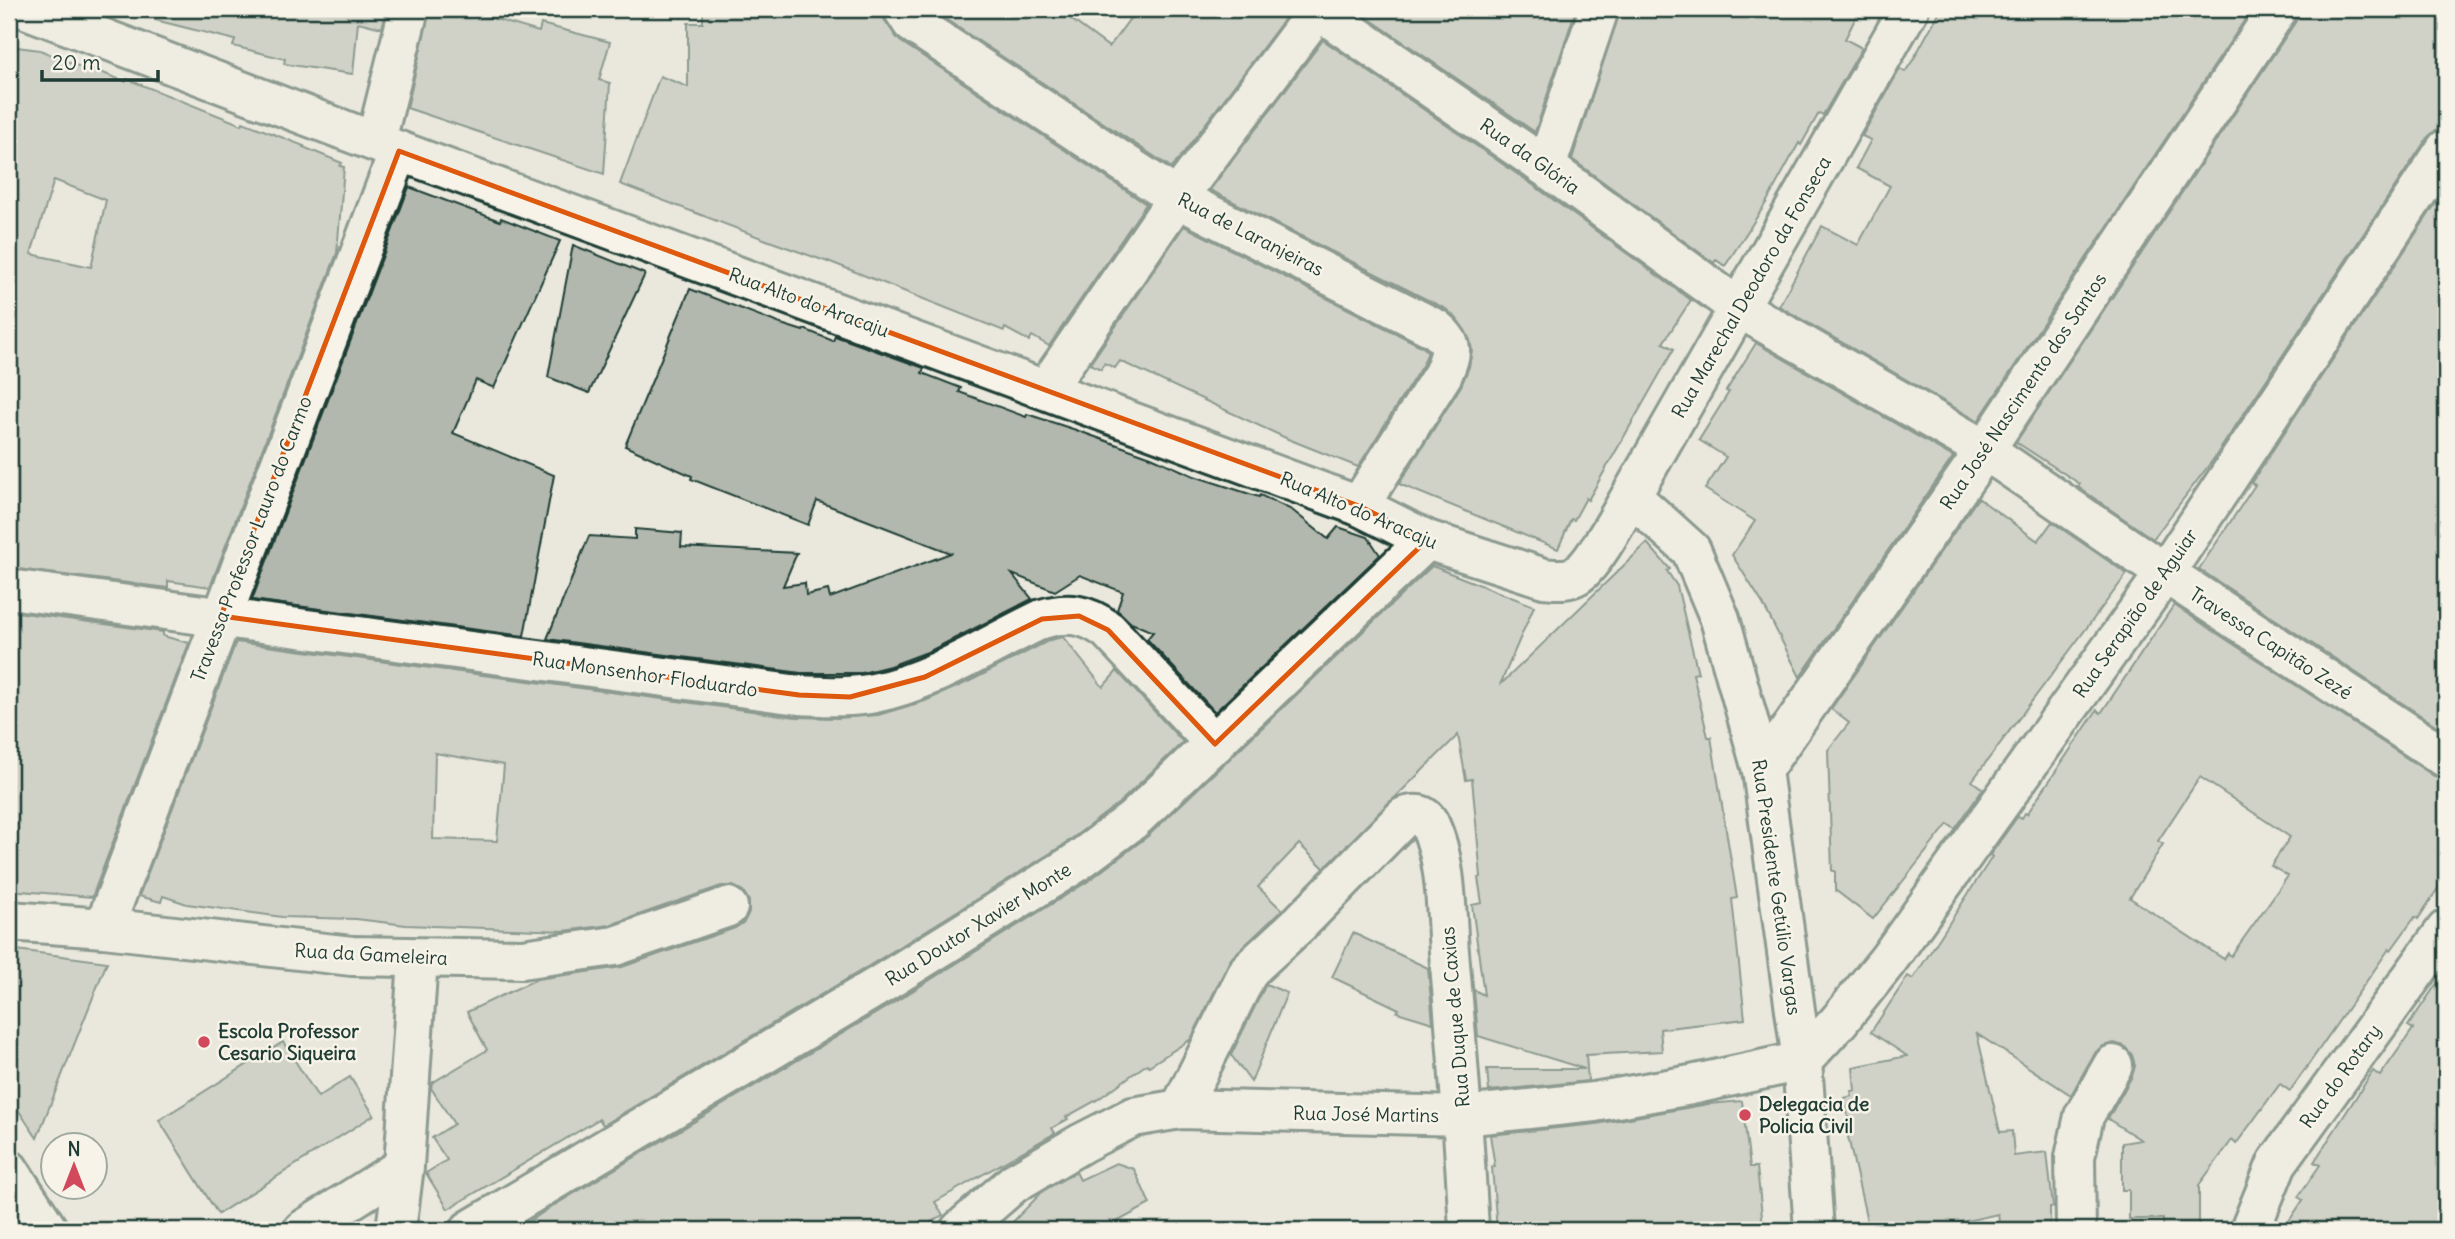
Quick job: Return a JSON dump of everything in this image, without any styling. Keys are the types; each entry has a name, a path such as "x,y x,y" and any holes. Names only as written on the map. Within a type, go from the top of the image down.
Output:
{"street":[{"name":"Rua Alto do Aracaju","path":"26,9 1359,506 1427,540 1544,578 1562,580 1577,575 1589,563"},
{"name":"Travessa Professor Lauro do Carmo","path":"104,929 221,617 388,146 409,9"},
{"name":"Rua de Laranjeiras","path":"903,9 912,23 1177,198 1424,322 1448,339 1451,353 1443,374 1359,506"},
{"path":"1046,389 1177,198 1317,9"},
{"name":"Rua da Glória","path":"1317,9 1546,166 1739,308"},
{"path":"1546,166 1599,9"},
{"name":"Rua Marechal Deodoro da Fonseca","path":"1589,563 1631,496 1909,9"},
{"name":"Rua José Nascimento dos Santos","path":"1762,770 1985,450 2278,9"},
{"name":"Rua Serapião de Aguiar","path":"1802,1061 1839,1021 1888,960 2165,573 2446,149"},
{"name":"Travessa Capitão Zezé","path":"1739,308 1985,450 2165,573 2446,758"},
{"name":"Rua Presidente Getúlio Vargas","path":"1631,496 1691,550 1720,619 1762,770 1802,1061 1814,1230"},
{"name":"Rua Doutor Xavier Monte","path":"470,1230 878,986 1074,864 1133,820 1427,540"},
{"name":"Rua Monsenhor Floduardo","path":"9,589 785,693 849,696 876,693 925,677 1042,619 1060,614 1079,616 1094,620 1108,630 1215,744"},
{"name":"Rua Duque de Caxias","path":"1180,1109 1249,970 1300,923 1404,817 1414,813 1423,816 1429,824 1442,871 1463,1116 1469,1230"},
{"name":"Rua da Gameleira","path":"9,921 352,956 522,959 615,946 728,907"},
{"name":"Rua do Rotary","path":"2250,1230 2277,1163 2446,930"},
{"path":"396,1230 404,1166 418,959"},
{"name":"Rua José Martins","path":"960,1230 1014,1183 1133,1117 1180,1109 1463,1116 1594,1102 1691,1086 1802,1061"},
{"path":"2076,1230 2075,1157 2084,1116 2113,1065"},
{"path":"303,1230 404,1166"},
{"path":"9,1170 48,1230"}],"highlighted area":[{"path":"399,151 1359,506 1427,540 1215,744 1108,630 1079,616 1042,619 925,677 850,697 799,695 221,616"}],"building":[{"path":"157,9 387,9 382,28 358,22 353,74 284,64 285,59 233,46 235,40 155,20"},
{"path":"430,9 461,9 539,32 541,24 610,42 599,80 610,83 604,174 407,108"},
{"path":"743,9 881,9 885,21 900,41 1146,204 1049,346 1032,336 1029,341 1005,328 1004,331 828,261 620,184 660,76 688,87 688,23 703,23 703,12"},
{"path":"930,9 1057,9 1109,47 1137,9 1292,9 1172,168"},
{"path":"1355,9 1576,9 1535,132"},
{"path":"1620,9 1860,9 1845,39 1862,48 1823,115 1819,113 1801,145 1799,143 1766,203 1725,266 1716,260 1714,263 1572,159"},
{"path":"1941,9 2252,9 1978,421 1779,306 1822,226 1858,245 1890,186 1856,168 1871,140 1862,136 1900,69 1905,72 1913,60"},
{"path":"2300,9 2446,9 2446,127 2436,130 2428,137 2215,457 2153,539 2078,487 2080,484 2016,442 2296,21"},
{"path":"1323,40 1533,185 1691,300 1663,343 1674,349 1588,500 1586,498 1574,520 1571,519 1558,549 1399,484 1461,386 1469,367 1472,350 1470,340 1457,319 1446,309 1210,190"},
{"path":"9,46 40,50 92,72 93,69 126,82 127,79 242,125 243,122 342,163 340,166 344,167 337,253 210,587 168,581 168,588 9,568","holes":["54,180 106,200 91,267 31,254"]},
{"path":"409,187 560,241 494,388 476,380 453,433 554,475 524,636 252,600"},
{"path":"2446,188 2446,732 2199,569 2255,485 2251,483"},
{"path":"1184,226 1423,347 1428,352 1358,467 1288,439 1120,361 1115,368 1104,363 1101,369 1090,364"},
{"path":"573,245 645,274 589,393 548,377"},
{"path":"690,289 781,324 803,331 804,329 833,341 835,336 924,368 922,373 961,388 959,392 1026,417 1027,414 1076,430 1194,476 1259,497 1260,495 1292,510 1328,539 1338,527 1368,537 1380,555 1215,712 1147,639 1153,632 1131,623 1117,610 1123,592 1080,575 1055,591 1012,574 1032,599 930,651 862,673 801,673 547,639 589,536 635,539 635,529 682,533 681,547 797,553 783,586 805,583 806,595 828,590 830,598 951,553 817,501 808,525 691,479 692,476 625,446"},
{"path":"1756,343 1953,457 1800,677 1763,604 1732,555 1755,521 1705,489 1726,457 1699,440"},
{"path":"1978,498 2038,541 2052,522 2127,574 1972,781 1983,789 1955,829 1948,824 1873,919 1835,890 1828,750 1849,723 1831,709"},
{"path":"1647,543 1670,569 1667,571 1677,586 1698,673 1693,674 1708,737 1711,737 1737,898 1732,899 1745,1019 1660,1029 1662,1051 1586,1055 1588,1081 1489,1091 1487,1069 1585,1069 1478,1036 1474,990 1484,995 1472,905 1482,903 1478,878 1481,877 1472,779 1466,780 1458,735 1324,868 1299,844 1258,887 1282,910 1230,960 1191,1039 1066,1117 1068,1119 1052,1128 1055,1133 935,1202 943,1215 917,1230 517,1230 890,1005 1087,882 1148,836 1432,566 1534,606 1500,685"},
{"path":"2174,605 2434,776 2446,780 2446,876 2418,919 2415,917 2391,950 2389,949 2290,1091 2280,1084 2236,1144 2232,1140 2199,1185 2199,1230 2163,1230 2163,1219 2129,1219 2129,1190 2122,1190 2122,1143 2141,1140 2108,1119 2135,1066 2132,1055 2124,1046 2114,1043 2101,1047 2094,1054 2071,1095 1977,1034 2000,1132 2012,1131 2014,1156 2047,1152 2053,1207 2050,1207 2050,1230 2000,1230 1998,1214 1926,1230 1869,1230 1846,1128 1850,1127 1844,1098 1852,1096 1851,1091 1855,1091 1853,1067 1907,1056 1871,1032 1908,976 1913,979 1992,857 1990,855 2018,816 2022,818 2027,814 2097,710 2101,713","holes":["2200,777 2290,837 2271,866 2288,876 2231,956 2228,953 2224,959 2130,898 2163,844 2158,841"]},
{"path":"9,611 163,632 163,636 189,643 92,897 9,890"},
{"path":"1063,637 1103,687 1117,671 1183,742 1119,803 1062,846 867,967 603,1125 599,1119 448,1209 426,1173 447,1160 432,1138 454,1124 431,1088 432,1083 487,1050 467,1012 537,979 622,967 735,928 744,922 749,912 749,901 743,891 733,886 721,886 610,925 564,931 282,917 187,904 163,896 161,902 139,896 236,642 796,717 837,718 878,715 925,701 1050,640","holes":["435,753 504,765 497,841 433,839"]},
{"path":"1353,933 1428,968 1433,1023 1397,1012 1399,1009 1332,977"},
{"path":"9,949 107,962 37,1138 9,1096"},
{"path":"2446,970 2446,1230 2283,1230 2303,1200 2298,1197 2320,1165 2314,1162 2373,1071 2380,1076 2413,1029 2408,1026"},
{"path":"1266,984 1287,993 1251,1082 1231,1055"},
{"path":"283,1042 318,1097 350,1077 374,1115 218,1214 159,1120"},
{"path":"1742,1101 1750,1167 1757,1167 1763,1226 1719,1230 1587,1230 1587,1226 1497,1230 1492,1167 1495,1167 1490,1135 1596,1124 1708,1104"},
{"path":"1116,1163 1134,1169 1150,1204 1102,1230 1005,1230 1043,1191 1076,1172 1080,1180"}],"place":[{"name":"Escola Professor Cesario Siqueira","path":"204,1042"},
{"name":"Delegacia de Policia Civil","path":"1745,1115"}]}
